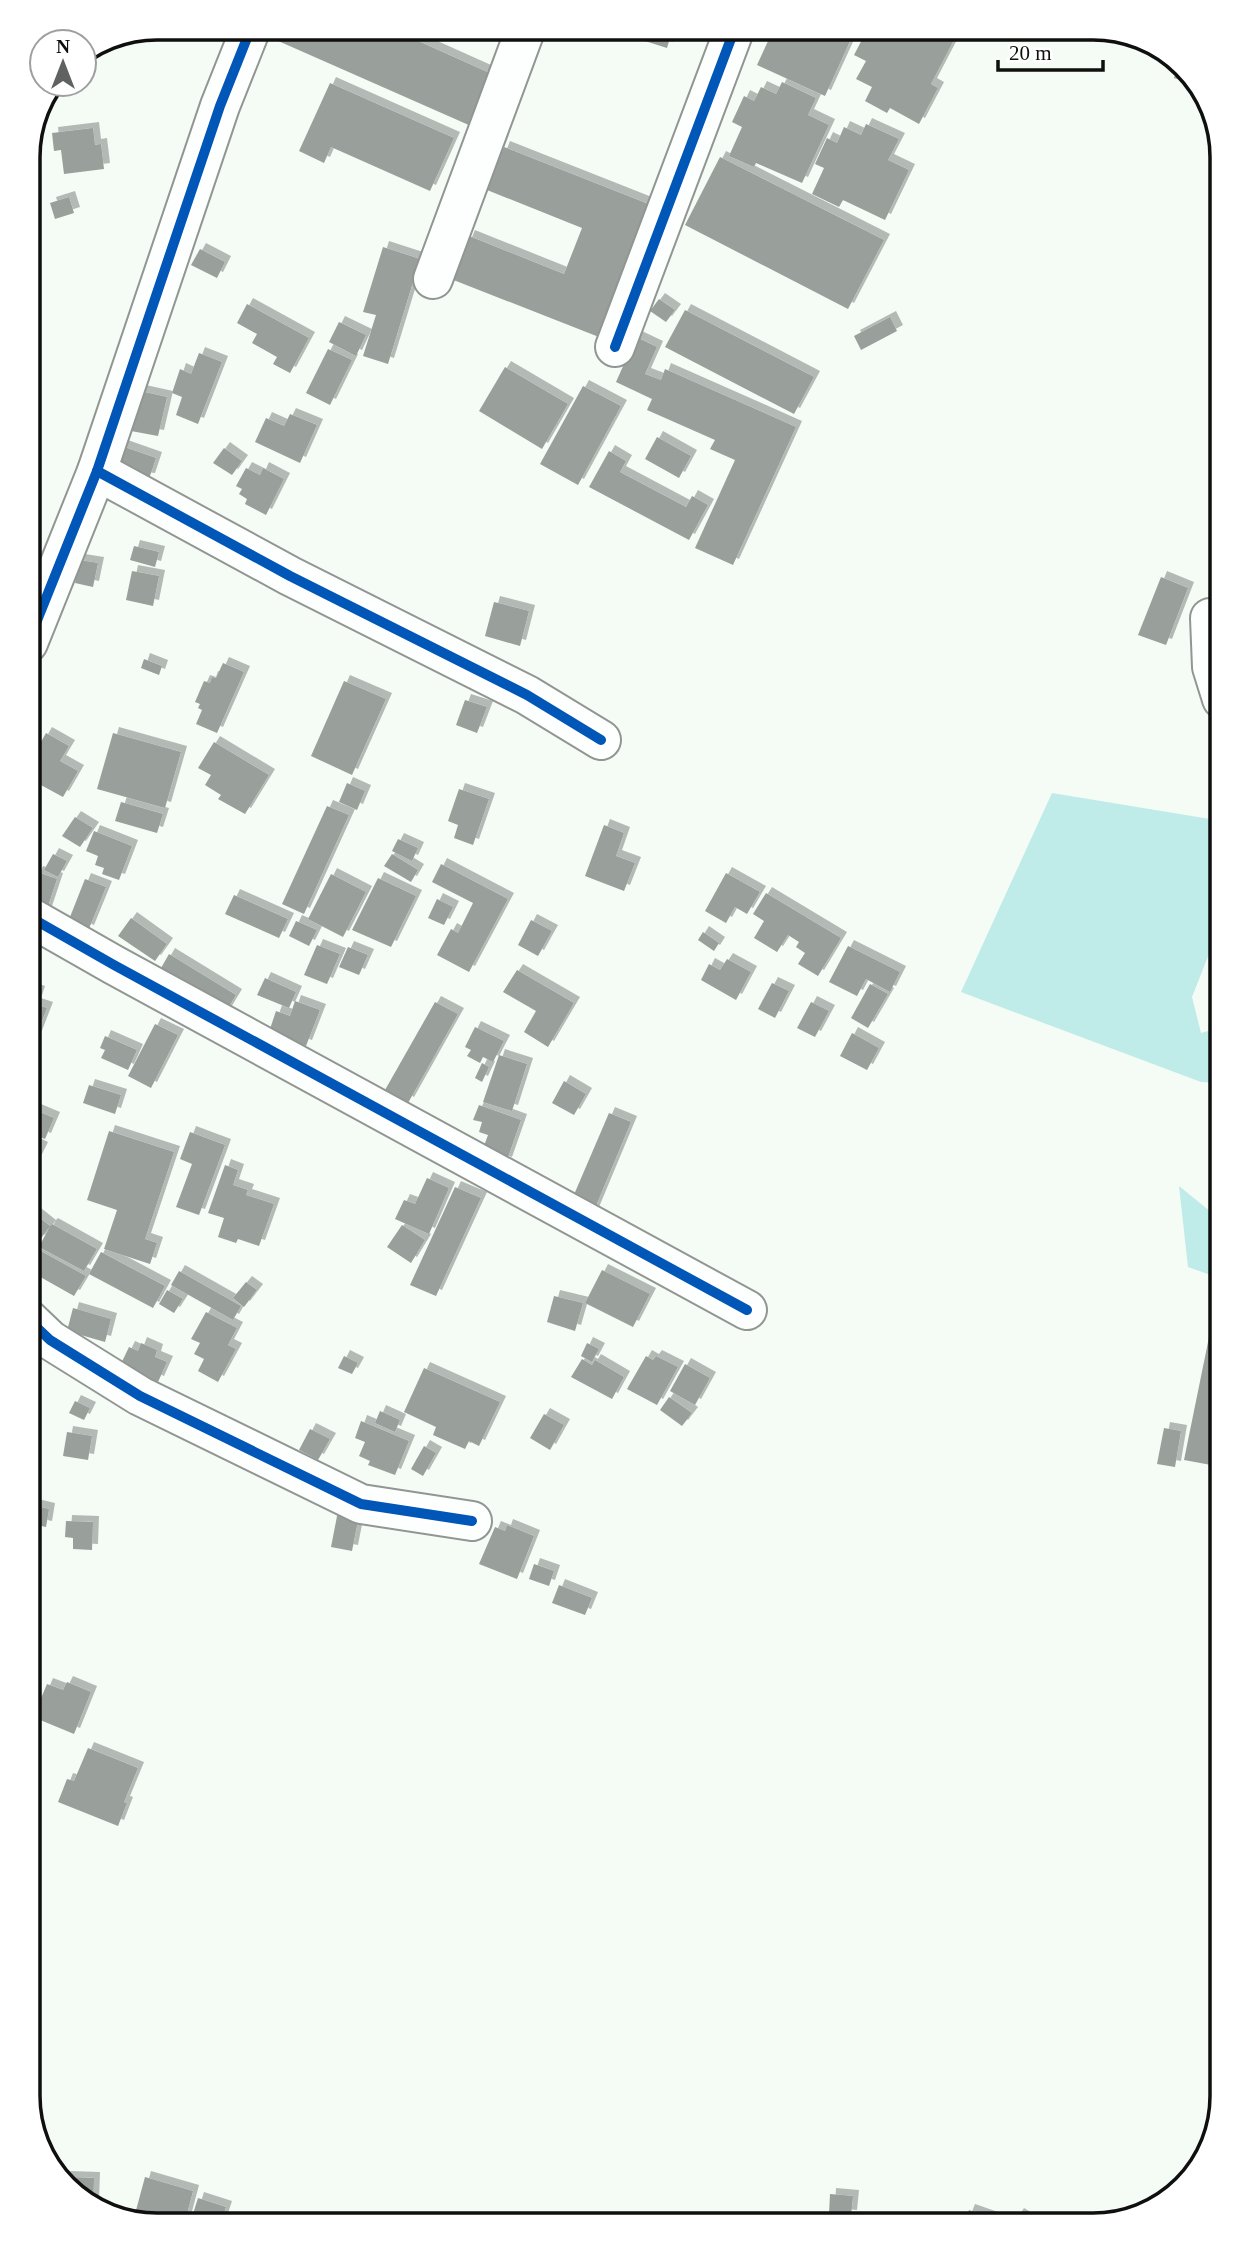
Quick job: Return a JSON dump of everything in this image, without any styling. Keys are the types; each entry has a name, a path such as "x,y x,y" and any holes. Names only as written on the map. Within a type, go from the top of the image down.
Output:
{"street":[{"path":"41,611 97,471 219,106 246,40"},
{"path":"433,279 521,40"},
{"path":"615,347 730,41"},
{"path":"97,471 290,576 527,695 601,740"},
{"path":"41,923 747,1310"},
{"path":"40,1331 140,1396 361,1504 472,1521"}],"shaded area":[{"path":"1052,793 1210,819 1210,951 1192,997 1201,1033 1210,1030 1210,1082 1201,1082 961,992"},
{"path":"1179,1186 1210,1211 1210,1275 1188,1267"}],"building":[{"path":"276,40 416,40 494,75 471,126"},
{"path":"643,41 669,41 667,48"},
{"path":"768,41 850,41 825,96 757,65"},
{"path":"861,41 953,41 931,84 938,88 919,124 890,108 887,113 865,101 872,87 856,79 866,61 854,55"},
{"path":"782,82 816,98 808,115 829,125 802,183 756,163 754,167 729,156 742,127 732,122 744,96 754,101 761,87 776,94"},
{"path":"330,83 454,138 430,191 331,147 324,163 299,151"},
{"path":"866,124 899,139 888,160 909,170 885,220 843,200 839,207 812,194 824,168 815,164 827,138 837,143 844,127 861,135"},
{"path":"93,128 95,145 101,144 104,169 64,174 61,150 54,151 52,133"},
{"path":"504,147 656,207 604,339 451,279 469,236 564,274 582,228 487,190"},
{"path":"720,157 884,240 848,309 685,225"},
{"path":"69,197 74,213 55,219 50,203"},
{"path":"383,247 420,259 388,364 363,356 376,315 363,312"},
{"path":"200,249 225,262 217,278 191,265"},
{"path":"659,299 675,310 666,322 650,311"},
{"path":"247,304 309,338 290,373 273,364 277,357 252,343 257,334 237,323"},
{"path":"685,310 814,377 794,414 665,347"},
{"path":"890,317 897,331 861,350 854,336"},
{"path":"339,322 366,335 356,356 329,342"},
{"path":"636,337 657,347 645,374 661,380 665,369 796,427 733,565 695,548 735,460 710,449 715,440 647,410 652,399 616,382"},
{"path":"328,349 352,360 330,405 306,393"},
{"path":"199,353 222,362 198,424 176,415 182,397 172,393 180,369 191,374"},
{"path":"505,367 568,404 542,449 479,411"},
{"path":"583,386 621,406 578,485 540,464"},
{"path":"140,391 167,397 158,436 131,431"},
{"path":"290,414 317,425 300,463 255,442 266,418 284,426"},
{"path":"657,437 691,456 679,478 645,459"},
{"path":"116,444 156,458 149,479 111,475"},
{"path":"224,448 242,461 232,475 213,463"},
{"path":"609,451 626,461 620,472 686,507 692,496 708,505 689,540 589,487"},
{"path":"246,468 260,475 263,468 284,479 266,515 245,504 247,499 239,494 242,489 236,486"},
{"path":"134,546 159,552 155,567 130,560"},
{"path":"79,560 98,563 93,587 75,583"},
{"path":"132,571 159,576 153,606 126,600"},
{"path":"1161,577 1188,588 1166,645 1138,635"},
{"path":"494,602 529,611 520,646 485,636"},
{"path":"144,659 162,666 159,675 141,668"},
{"path":"223,663 244,672 217,733 196,724 202,710 198,708 200,704 195,702 204,681 210,683 212,677 216,678"},
{"path":"344,681 386,699 352,775 311,756"},
{"path":"465,700 487,707 477,733 456,725"},
{"path":"46,733 69,746 60,761 78,771 63,797 41,785 41,742"},
{"path":"113,733 181,752 165,808 97,789"},
{"path":"214,742 269,775 245,814 218,799 221,795 205,785 211,775 198,768"},
{"path":"347,783 365,791 357,810 339,802"},
{"path":"459,789 489,799 473,845 454,838 458,825 448,821"},
{"path":"121,802 163,814 157,833 115,821"},
{"path":"327,806 349,815 304,914 282,904"},
{"path":"75,817 93,828 80,847 62,836"},
{"path":"604,825 624,833 616,856 635,863 624,891 585,876"},
{"path":"94,831 132,846 119,880 102,874 104,868 95,865 98,856 86,851"},
{"path":"398,839 418,848 412,861 392,851"},
{"path":"53,854 67,861 58,877 44,870"},
{"path":"392,854 418,870 411,882 384,866"},
{"path":"441,864 508,899 469,972 437,955 451,929 458,933 473,903 432,882"},
{"path":"41,873 57,879 44,918 41,914"},
{"path":"726,873 760,892 747,914 735,907 726,923 705,911"},
{"path":"331,874 366,892 343,937 308,919"},
{"path":"378,878 416,896 391,947 352,930"},
{"path":"85,879 106,887 88,931 68,922"},
{"path":"766,893 841,938 818,976 798,964 805,953 796,947 799,942 788,935 777,952 754,938 764,921 753,914"},
{"path":"234,895 288,919 279,938 225,914"},
{"path":"437,899 453,907 444,925 428,918"},
{"path":"131,918 167,944 155,961 118,936"},
{"path":"531,920 552,931 538,956 518,945"},
{"path":"296,921 317,930 309,946 289,936"},
{"path":"703,932 719,943 714,951 698,940"},
{"path":"317,945 340,954 327,984 304,975"},
{"path":"848,946 900,972 890,992 866,979 857,996 829,982"},
{"path":"348,947 368,955 359,975 339,967"},
{"path":"169,954 236,995 224,1015 157,975"},
{"path":"727,959 751,972 736,1000 701,980 709,964 720,970"},
{"path":"517,970 574,1003 548,1047 524,1032 536,1011 503,992"},
{"path":"265,978 296,992 289,1008 257,995"},
{"path":"772,983 789,991 775,1018 758,1009"},
{"path":"870,984 888,994 868,1028 851,1018"},
{"path":"295,1001 320,1010 306,1046 269,1032 276,1011 290,1016"},
{"path":"435,1002 458,1014 408,1103 385,1090"},
{"path":"811,1002 829,1011 815,1037 797,1028"},
{"path":"41,1006 47,1008 41,1025"},
{"path":"155,1024 178,1035 151,1088 128,1076"},
{"path":"475,1027 504,1041 493,1062 483,1057 480,1063 467,1056 471,1050 465,1047"},
{"path":"852,1033 879,1048 867,1070 840,1056"},
{"path":"105,1036 137,1050 128,1070 101,1058 105,1050 100,1048"},
{"path":"499,1055 527,1064 512,1111 483,1102"},
{"path":"482,1063 489,1067 482,1082 475,1078"},
{"path":"564,1081 586,1094 574,1115 552,1103"},
{"path":"89,1085 121,1095 115,1114 83,1103"},
{"path":"479,1105 521,1120 506,1163 481,1154 488,1135 479,1132 482,1122 473,1120"},
{"path":"41,1112 54,1118 45,1139 40,1137"},
{"path":"609,1113 631,1122 593,1213 570,1204"},
{"path":"109,1131 174,1152 145,1239 157,1243 150,1264 104,1249 117,1210 87,1200"},
{"path":"190,1132 225,1145 199,1215 176,1207 192,1164 180,1159"},
{"path":"225,1165 238,1170 233,1185 248,1190 246,1195 274,1204 259,1246 238,1239 236,1243 218,1237 224,1218 208,1213"},
{"path":"427,1178 449,1188 429,1234 395,1219 404,1200 415,1204"},
{"path":"455,1187 481,1198 436,1296 410,1285"},
{"path":"40,1218 50,1226 40,1239"},
{"path":"52,1224 97,1249 84,1271 40,1248"},
{"path":"402,1225 425,1240 411,1263 387,1247"},
{"path":"40,1251 86,1276 74,1296 40,1277"},
{"path":"101,1252 165,1286 153,1308 89,1274"},
{"path":"602,1270 650,1294 633,1327 585,1303"},
{"path":"179,1271 241,1306 233,1320 171,1285"},
{"path":"246,1282 257,1290 244,1307 233,1298"},
{"path":"167,1290 183,1299 174,1313 159,1304"},
{"path":"554,1296 583,1303 575,1331 547,1322"},
{"path":"73,1308 111,1319 105,1342 67,1331"},
{"path":"206,1312 237,1328 228,1345 236,1349 218,1382 198,1371 204,1359 194,1354 200,1343 191,1339"},
{"path":"1210,1332 1210,1465 1184,1460"},
{"path":"141,1343 157,1350 155,1357 167,1362 158,1382 142,1375 117,1372 129,1347 138,1351"},
{"path":"587,1343 599,1349 592,1362 581,1356"},
{"path":"344,1356 358,1363 352,1374 338,1368"},
{"path":"646,1356 653,1360 656,1356 678,1367 657,1405 627,1389"},
{"path":"582,1359 592,1365 595,1360 624,1377 612,1399 571,1377"},
{"path":"685,1364 710,1378 695,1405 670,1391"},
{"path":"424,1368 500,1402 479,1446 469,1441 465,1449 433,1435 436,1427 404,1412"},
{"path":"669,1397 692,1413 682,1426 660,1410"},
{"path":"75,1401 90,1408 84,1420 69,1413"},
{"path":"380,1411 400,1420 395,1432 375,1423"},
{"path":"544,1414 564,1425 550,1450 530,1438"},
{"path":"361,1421 409,1441 395,1475 368,1465 370,1461 359,1456 365,1442 355,1438"},
{"path":"1164,1428 1181,1431 1175,1467 1157,1464"},
{"path":"310,1429 330,1439 318,1460 299,1450"},
{"path":"67,1432 92,1436 88,1460 63,1456"},
{"path":"424,1446 436,1453 423,1476 411,1469"},
{"path":"40,1507 49,1509 46,1527 40,1526"},
{"path":"338,1511 359,1515 352,1551 331,1547"},
{"path":"66,1521 93,1522 92,1550 73,1549 73,1538 65,1537"},
{"path":"507,1525 534,1536 517,1579 479,1564 495,1527 505,1531"},
{"path":"534,1564 554,1571 549,1586 529,1579"},
{"path":"559,1585 592,1598 585,1615 552,1603"},
{"path":"67,1682 91,1692 74,1734 40,1720 40,1700 47,1684 63,1690"},
{"path":"88,1748 138,1768 124,1802 127,1803 118,1826 58,1802 67,1779 74,1781"},
{"path":"73,2177 94,2178 93,2194"},
{"path":"145,2177 193,2191 187,2212 136,2211"},
{"path":"830,2194 853,2196 851,2213 829,2213"},
{"path":"198,2198 226,2207 224,2212 194,2212"}],"cycle path":[{"path":"41,611 97,471 220,106 246,40"},
{"path":"615,347 730,41"},
{"path":"97,471 290,576 527,695 601,740"},
{"path":"41,923 747,1310"},
{"path":"40,1331 50,1340 140,1396 361,1504 472,1521"}]}
